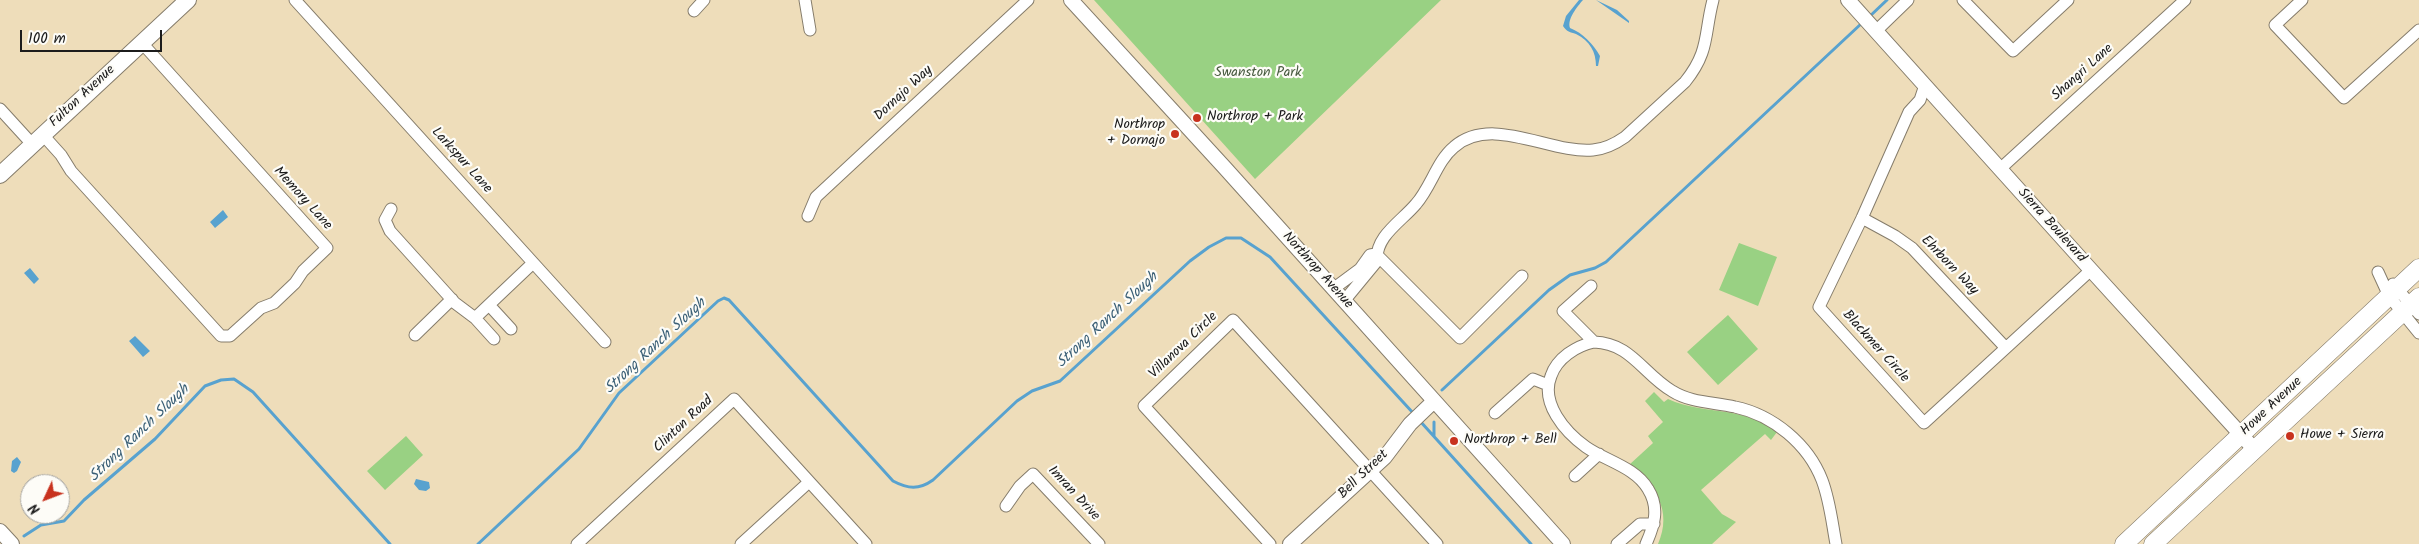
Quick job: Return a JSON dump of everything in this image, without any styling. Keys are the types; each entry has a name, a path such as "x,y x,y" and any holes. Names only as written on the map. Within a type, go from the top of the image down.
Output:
{"main road":[{"name":"Fulton Avenue","path":"0,175 188,0"},
{"name":"Howe Avenue","path":"2124,544 2419,268"},
{"name":"Howe Avenue","path":"2153,544 2413,307"},
{"path":"2141,544 2158,528 2162,508"}],"street":[{"name":"Larkspur Lane","path":"295,0 605,342"},
{"path":"694,11 704,0"},
{"path":"805,0 810,30"},
{"name":"Dornajo Way","path":"808,216 816,196 1028,0"},
{"name":"Northrop Avenue","path":"1071,0 1562,544"},
{"path":"1333,289 1377,261 1376,254 1381,240 1416,204 1451,150 1467,138 1494,133 1585,150 1604,148 1625,137 1694,71 1705,47 1713,0"},
{"name":"Sierra Boulevard","path":"1848,0 2090,270 2255,450"},
{"path":"1870,24 1908,0"},
{"path":"1963,0 2013,51 2068,0"},
{"name":"Shangri Lane","path":"2000,169 2185,0"},
{"path":"2302,0 2275,25 2344,98 2419,30"},
{"name":"Memory Lane","path":"37,139 61,155 71,171 221,336 230,336 261,308 274,303 295,284 303,271 327,248 141,42"},
{"name":"Blackmer Circle","path":"1925,85 1920,100 1909,112 1862,218 1819,307 1924,422 2090,270"},
{"path":"0,109 37,139"},
{"path":"391,209 386,217 388,228 452,299 475,318 494,340"},
{"name":"Ehrborn Way","path":"1862,218 1895,236 1912,248 2005,347"},
{"path":"1376,254 1460,338 1522,276"},
{"path":"475,318 533,263"},
{"path":"1344,301 1362,272"},
{"path":"1591,286 1563,311 1594,342"},
{"path":"2394,292 2413,307 2419,333"},
{"path":"415,334 452,299"},
{"path":"489,305 511,330"},
{"name":"Villanova Circle","path":"1270,544 1144,406 1233,320 1370,471"},
{"path":"1646,544 1654,524 1654,504 1648,488 1634,473 1578,441 1557,418 1549,400 1548,385 1553,371 1564,358 1580,347 1594,342 1608,342 1624,350 1661,384 1681,396 1751,411 1783,429 1807,453 1822,480 1828,498 1836,544"},
{"path":"1496,413 1533,379 1548,385"},
{"name":"Clinton Road","path":"577,544 734,399 866,544"},
{"name":"Bell Street","path":"1290,544 1370,471 1385,456 1415,419 1434,401"},
{"path":"1575,476 1599,454"},
{"path":"1370,471 1438,544"},
{"name":"Imran Drive","path":"1006,506 1020,486 1033,474 1099,544"},
{"path":"741,544 809,482"},
{"path":"1616,544 1640,524 1654,524"},
{"path":"0,531 12,544"}],"green space":[{"name":"Swanston Park","path":"1094,0 1441,0 1255,179"},
{"path":"1739,243 1777,257 1758,306 1719,290"},
{"path":"1728,315 1758,349 1718,385 1687,352"},
{"path":"1654,392 1664,402 1668,399 1696,408 1738,414 1764,424 1777,432 1771,440 1765,434 1701,490 1722,514 1736,522 1712,544 1658,544 1663,520 1659,500 1647,481 1629,465 1653,443 1648,436 1663,422 1645,401"},
{"path":"406,436 423,455 385,490 367,471"}],"water":[{"path":"1579,0 1583,0 1571,17 1570,28 1587,39 1594,47 1600,56 1598,66 1596,66 1595,56 1588,44 1581,37 1567,31 1563,26 1566,16"},
{"path":"1596,0 1617,10 1629,23"},
{"path":"223,210 228,217 215,228 210,222"},
{"path":"30,268 39,279 34,284 24,273"},
{"path":"135,336 150,351 143,357 129,341"},
{"path":"17,457 21,462 14,473 11,471 12,461"},
{"path":"416,479 429,482 430,488 426,491 419,490 414,484"}],"waterway":[{"path":"1869,17 1887,0"},
{"path":"1442,390 1549,290 1570,275 1595,268 1606,262 1862,23"},
{"name":"Strong Ranch Slough","path":"478,544 579,449 619,393 718,301 724,298 729,300 893,481 909,487 923,486 933,480 1017,401 1032,391 1060,381 1190,261 1209,247 1226,238 1241,238 1270,257 1414,414"},
{"name":"Strong Ranch Slough","path":"24,536 41,525 64,521 84,500 155,439 205,386 221,380 234,379 253,392 390,544"},
{"name":"Strong Ranch Slough","path":"1420,421 1531,544"},
{"path":"1434,422 1434,436"}],"place":[{"name":"Northrop + Park","path":"1197,118"},
{"name":"Northrop + Dornajo","path":"1175,134"},
{"name":"Howe + Sierra","path":"2290,436"},
{"name":"Northrop + Bell","path":"1454,441"}]}
